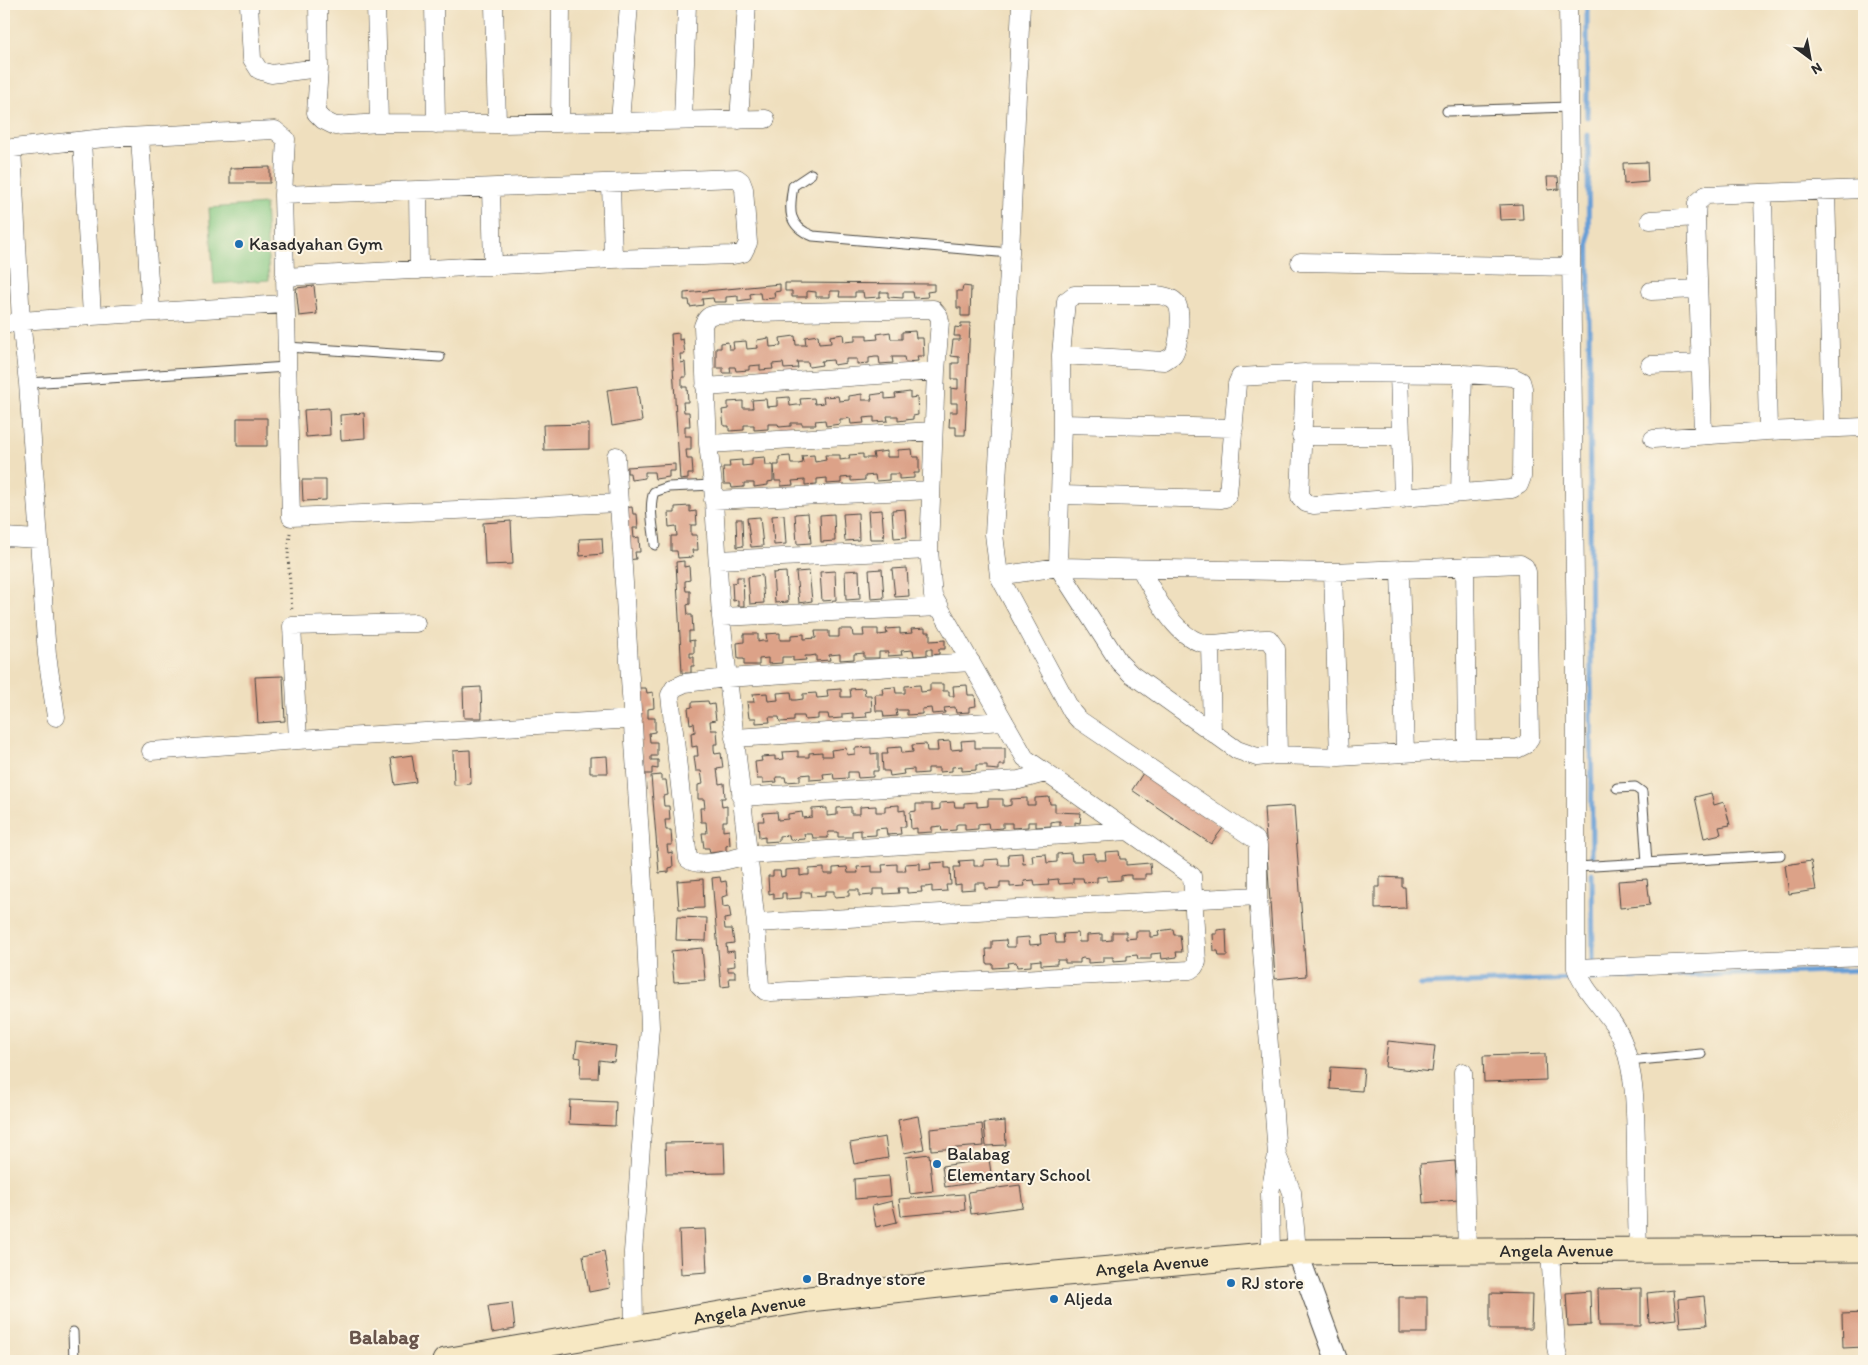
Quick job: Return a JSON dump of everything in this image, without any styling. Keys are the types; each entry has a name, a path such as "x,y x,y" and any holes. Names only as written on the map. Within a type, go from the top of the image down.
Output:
{"main road":[{"name":"Angela Avenue","path":"445,1361 809,1299 967,1282 1297,1252 1864,1249"}],"street":[{"path":"250,4 252,58 258,70 270,74 318,68"},
{"path":"318,4 316,113 323,120 335,126 379,123 497,124 766,119"},
{"path":"376,4 379,123"},
{"path":"434,4 436,124"},
{"path":"494,4 497,124"},
{"path":"560,123 561,4"},
{"path":"620,122 629,4"},
{"path":"682,121 688,4"},
{"path":"739,120 747,4"},
{"path":"1021,4 1010,253 994,534 1000,576 1072,712 1078,719 1256,840 1258,845 1258,896 1277,1156 1270,1193 1271,1255"},
{"path":"1568,4 1576,661 1576,968 1585,986 1616,1026 1629,1061 1634,1085 1638,1250"},
{"path":"56,717 47,655 22,321 12,266 8,149 82,141 275,130 286,139 283,195 284,304 287,347 291,517 619,503"},
{"path":"140,137 151,312"},
{"path":"82,141 92,316"},
{"path":"283,195 737,178 741,181 744,189 748,243 743,253 733,255 613,259 284,277"},
{"path":"611,183 613,259"},
{"path":"491,188 493,266"},
{"path":"1703,435 1697,203 1706,195 1864,189"},
{"path":"418,190 419,270"},
{"path":"1826,191 1832,428"},
{"path":"1763,193 1768,431"},
{"path":"1650,220 1696,217"},
{"path":"1300,262 1571,267"},
{"path":"1651,291 1698,289"},
{"path":"1000,576 1058,567 1333,572 1520,564 1525,567 1527,572 1530,738 1525,745 1517,749 1467,749 1339,757 1257,756 1237,750 1131,674 1119,662 1058,567 1062,424 1061,355 1066,301 1074,295 1156,295 1169,297 1177,304 1179,317 1178,341 1174,354 1164,361 1061,355"},
{"path":"4,325 22,321 284,304"},
{"path":"933,310 939,316 929,550 933,596 1025,758 1192,876 1197,962 1194,967 1190,970 771,992 765,991 760,986 756,923 720,617 718,560 705,387 703,326 705,318 710,315 933,310"},
{"path":"1650,365 1700,363"},
{"path":"705,387 936,371"},
{"path":"1060,495 1225,498 1228,494 1237,384 1240,377 1305,374 1463,374 1513,376 1521,380 1523,388 1522,477 1519,485 1512,489 1403,499 1314,505 1306,503 1300,497 1305,374"},
{"path":"1399,374 1403,499"},
{"path":"1460,493 1463,374"},
{"path":"1062,424 1234,428"},
{"path":"1653,440 1703,435 1864,427"},
{"path":"708,444 933,431"},
{"path":"1301,436 1400,436"},
{"path":"616,456 650,1027 633,1252 634,1329"},
{"path":"713,492 931,490"},
{"path":"4,537 39,539"},
{"path":"718,560 929,550"},
{"path":"1464,566 1467,749"},
{"path":"1141,570 1174,625 1188,636 1210,644 1256,638 1269,639 1275,645 1278,755"},
{"path":"1400,570 1406,753"},
{"path":"1333,572 1339,757"},
{"path":"720,617 940,608"},
{"path":"298,740 292,626 416,623"},
{"path":"1210,644 1212,732"},
{"path":"971,662 728,678 685,683 674,688 670,695 688,859 696,862 718,862 748,855 1128,831"},
{"path":"151,751 633,719"},
{"path":"734,738 1004,721"},
{"path":"741,797 1020,780 1045,772"},
{"path":"756,923 1258,896"},
{"path":"1576,968 1864,956"},
{"path":"1463,1072 1467,1252"},
{"path":"1277,1156 1292,1192 1297,1252 1336,1361"},
{"path":"1550,1251 1556,1347 1559,1361"}],"lane":[{"path":"1447,110 1569,107"},
{"path":"811,174 793,186 789,206 793,220 801,232 813,236 1010,253"},
{"path":"287,347 440,357"},
{"path":"28,383 287,368"},
{"path":"655,545 652,507 654,492 668,487 713,492"},
{"path":"1617,788 1635,787 1642,792 1647,863"},
{"path":"1577,867 1780,855"},
{"path":"1629,1061 1701,1054"},
{"path":"73,1332 74,1361"}],"path":[{"path":"291,517 288,556 292,626"}],"green space":[{"name":"Kasadyahan Gym","path":"265,204 269,280 214,284 209,208"}],"building":[{"path":"1647,162 1648,182 1624,184 1623,163"},
{"path":"270,167 270,183 230,183 230,168"},
{"path":"1547,177 1558,177 1559,189 1548,190"},
{"path":"1522,204 1523,219 1500,220 1499,205"},
{"path":"4,241 9,241 10,263 4,263"},
{"path":"785,283 934,284 934,291 927,292 928,297 914,298 913,292 903,292 903,298 888,297 888,292 880,292 880,297 864,298 863,292 855,292 855,297 839,297 840,291 830,291 830,297 816,297 816,292 807,291 807,297 792,297 792,291 785,291"},
{"path":"780,284 780,291 774,292 775,298 761,299 760,293 755,293 750,294 751,299 738,301 738,296 726,297 726,302 714,302 713,298 702,299 703,305 690,307 689,300 684,300 684,293"},
{"path":"314,286 317,314 299,316 296,288"},
{"path":"963,286 971,287 970,316 961,316 961,308 957,308 957,291 962,291"},
{"path":"961,323 970,323 965,435 956,435 956,427 949,427 950,412 957,412 957,403 951,403 951,388 958,389 958,379 952,379 952,363 959,363 959,357 951,356 953,340 960,340 960,336 954,336 955,327 961,328"},
{"path":"915,331 916,338 923,338 924,356 917,356 918,361 905,362 904,357 892,357 893,363 880,364 879,357 875,357 869,358 869,363 857,364 857,359 846,359 846,363 834,365 833,360 821,361 822,365 809,367 808,362 797,362 798,368 784,369 783,363 772,364 773,369 760,370 760,365 749,366 749,370 736,371 735,367 730,367 731,373 723,373 723,368 716,368 716,348 721,348 721,343 728,342 729,349 734,349 733,342 746,341 747,349 758,348 757,340 769,338 770,347 781,346 780,338 795,336 796,345 806,345 805,337 818,335 819,344 831,343 830,336 843,334 844,342 855,341 855,335 867,335 867,340 878,339 877,334 890,332 891,339 902,339 902,332"},
{"path":"679,333 679,340 683,339 685,354 680,354 681,363 685,362 686,377 682,377 682,387 687,387 688,402 683,402 684,412 689,412 690,426 685,426 685,436 691,436 691,450 686,450 687,459 692,459 693,474 688,474 688,479 680,480 671,334"},
{"path":"637,386 642,421 612,426 607,390"},
{"path":"910,392 910,398 917,397 918,415 913,416 913,419 898,421 898,416 887,416 888,421 874,422 874,417 863,418 864,423 851,424 850,418 840,419 840,424 826,426 825,420 815,421 816,425 791,423 791,426 779,427 778,424 768,424 768,429 754,430 754,425 744,425 744,430 729,431 729,426 724,426 722,410 728,409 728,402 743,401 743,408 753,408 752,400 766,399 767,407 777,406 777,398 789,397 790,406 801,405 800,399 814,398 815,404 824,403 823,397 838,396 839,401 849,400 849,396 862,394 862,400 872,400 871,395 885,393 885,399 896,398 895,394"},
{"path":"329,408 330,435 306,437 304,410"},
{"path":"364,413 365,438 341,440 340,415"},
{"path":"237,418 267,418 267,446 237,446"},
{"path":"589,424 589,449 544,450 543,425"},
{"path":"912,449 913,457 919,457 919,473 914,473 914,478 899,479 899,474 889,474 889,480 876,481 875,475 865,476 865,480 851,481 851,477 841,478 841,483 827,484 827,478 817,479 817,484 805,485 805,480 792,481 793,485 781,486 781,481 775,481 774,465 779,465 779,457 790,456 791,464 798,464 803,463 802,456 814,455 815,462 826,460 825,455 840,455 840,460 850,459 849,455 863,454 863,458 874,458 873,453 887,451 887,457 898,457 898,450"},
{"path":"765,457 766,465 773,465 773,481 768,482 768,485 754,487 754,483 744,483 744,487 732,488 731,484 724,484 723,467 730,467 729,461 742,460 742,466 752,465 752,458"},
{"path":"675,464 675,471 669,471 669,477 655,479 654,472 645,472 645,478 631,480 630,473 627,473 627,467"},
{"path":"302,480 326,480 326,500 303,501"},
{"path":"690,506 690,512 696,511 697,525 691,525 691,535 697,535 698,550 692,550 693,557 678,558 677,551 671,551 671,536 677,536 676,526 669,527 668,513 675,513 675,507"},
{"path":"632,507 633,514 637,514 638,528 633,528 634,538 639,537 640,552 635,552 636,559 626,560 623,508"},
{"path":"905,509 907,537 894,538 892,510"},
{"path":"882,510 884,539 870,539 868,511"},
{"path":"808,513 811,543 797,544 795,514"},
{"path":"858,513 859,540 845,541 843,514"},
{"path":"834,514 835,541 821,542 820,515"},
{"path":"784,515 786,544 774,545 772,516"},
{"path":"760,517 763,546 751,547 747,518"},
{"path":"736,519 742,519 743,546 737,547"},
{"path":"511,521 513,564 485,565 483,523"},
{"path":"602,538 603,554 580,556 579,539"},
{"path":"684,561 684,567 689,566 690,580 685,581 686,591 690,591 690,604 687,605 688,615 692,615 693,631 689,631 689,641 694,640 694,653 690,653 690,657 694,657 694,666 691,666 691,673 682,673 676,562"},
{"path":"907,568 909,596 895,597 892,569"},
{"path":"882,569 884,598 871,599 869,570"},
{"path":"859,570 860,599 846,600 845,571"},
{"path":"809,571 812,601 799,603 796,572"},
{"path":"835,571 836,600 822,601 820,572"},
{"path":"786,572 788,602 775,603 773,573"},
{"path":"762,575 764,603 750,604 748,577"},
{"path":"737,577 743,577 744,606 738,606 738,600 733,601 732,583 737,582"},
{"path":"900,628 900,634 912,633 911,629 925,628 925,632 930,632 930,641 945,640 945,649 939,649 939,654 932,655 932,649 927,649 927,655 914,656 913,650 901,651 902,655 888,656 888,652 879,652 879,658 864,658 864,653 854,654 854,659 840,660 840,654 829,655 830,660 816,661 816,655 805,656 806,660 793,661 793,657 782,657 782,663 768,664 768,658 759,659 759,665 744,665 744,659 738,659 737,643 744,642 744,634 758,634 758,642 767,641 766,634 780,633 780,640 791,640 791,635 804,634 804,639 816,638 815,631 829,631 829,637 839,637 839,629 852,629 853,636 864,636 863,629 878,629 878,635 887,634 886,629"},
{"path":"283,676 285,721 258,723 255,677"},
{"path":"930,684 943,684 943,691 949,691 949,696 954,696 953,686 967,685 968,695 975,695 976,706 969,707 969,712 956,713 955,707 944,708 945,713 932,714 931,708 922,709 922,714 907,715 907,710 896,710 897,716 884,717 883,711 876,711 875,694 883,694 882,688 895,687 896,693 905,693 905,686 920,685 921,692 930,691"},
{"path":"481,687 482,718 464,718 463,688"},
{"path":"637,688 646,688 647,693 653,692 654,708 648,709 648,718 655,718 655,732 649,733 650,742 657,742 657,756 651,756 651,760 658,760 658,769 652,768 652,774 643,774"},
{"path":"864,688 865,695 871,695 872,711 866,712 867,717 853,718 853,713 842,714 842,718 829,719 828,714 818,714 818,719 805,720 804,716 794,716 794,721 780,722 779,717 769,717 770,722 756,723 756,718 749,718 747,702 754,702 753,694 767,693 768,701 778,700 777,693 791,692 792,700 796,700 803,699 803,694 816,693 817,698 828,697 827,690 841,689 841,697 851,697 850,689"},
{"path":"708,701 709,705 714,704 716,720 710,721 711,730 717,730 718,744 714,744 715,754 721,753 723,768 717,769 719,784 724,783 725,798 721,798 722,807 727,806 727,821 723,821 723,831 729,830 730,845 726,846 726,851 710,853 709,848 704,848 702,833 707,833 706,822 701,822 700,808 705,808 704,799 698,799 698,785 703,784 701,771 696,771 694,756 698,756 697,746 692,747 691,733 695,732 694,723 690,724 688,708 692,707 692,702"},
{"path":"975,740 975,748 1005,748 1005,765 999,765 999,770 987,769 987,765 976,765 976,770 962,771 962,766 952,767 952,771 939,772 939,768 928,768 928,773 914,774 914,769 903,770 904,774 890,776 889,771 883,771 882,754 888,754 887,748 901,747 902,753 913,752 912,745 926,744 927,751 938,751 937,742 950,741 951,750 962,749 961,741"},
{"path":"871,747 871,754 878,753 878,771 873,771 873,777 858,778 857,772 848,772 848,778 834,779 833,773 823,774 824,779 810,780 810,774 800,775 800,781 786,782 785,777 776,777 777,782 763,783 763,779 757,779 755,762 762,761 761,757 775,756 775,760 784,759 783,752 798,751 798,757 809,757 809,753 822,752 822,756 832,756 831,750 846,748 847,755 855,754 855,748"},
{"path":"470,750 471,784 454,785 453,751"},
{"path":"412,755 416,782 395,785 391,758"},
{"path":"607,756 608,773 590,773 590,757"},
{"path":"1143,773 1223,828 1211,844 1132,790"},
{"path":"661,775 661,780 666,780 668,795 663,796 664,806 669,806 670,820 665,820 666,830 671,830 672,845 667,845 668,853 672,852 673,867 669,868 669,872 659,873 651,776"},
{"path":"1711,793 1714,805 1724,802 1730,825 1719,827 1721,834 1704,838 1695,797"},
{"path":"1049,797 1050,804 1055,804 1055,812 1081,813 1080,823 1075,822 1075,828 1060,828 1060,821 1056,821 1051,822 1051,826 1036,827 1036,822 1028,822 1028,827 1012,828 1012,823 1003,823 1003,828 989,829 988,823 978,824 978,829 965,830 965,824 958,824 956,825 956,830 942,831 941,826 932,827 932,832 917,833 917,828 911,829 910,812 916,811 916,804 932,804 932,810 940,809 940,803 954,802 955,807 964,807 964,803 977,802 977,807 988,806 988,799 1003,799 1003,806 1007,806 1011,805 1011,799 1027,798 1027,805 1035,805 1035,798"},
{"path":"899,805 899,811 905,810 906,827 900,827 901,834 887,835 886,828 876,829 876,835 861,836 861,830 852,831 852,837 838,837 838,832 828,832 828,838 813,838 812,834 804,834 805,839 790,840 789,835 779,836 779,841 765,842 765,837 759,838 758,821 764,821 763,813 777,812 778,820 788,819 788,814 802,812 803,818 812,817 812,809 827,808 827,816 837,815 837,808 851,807 851,814 860,814 860,807 876,806 876,812 885,812 885,806"},
{"path":"1294,806 1306,976 1275,979 1264,808"},
{"path":"1119,851 1120,859 1126,859 1126,865 1150,863 1151,874 1145,874 1145,879 1131,879 1131,875 1126,875 1121,876 1121,880 1107,881 1107,876 1097,877 1097,882 1084,883 1083,878 1073,878 1073,883 1059,884 1058,879 1048,880 1049,885 1035,886 1034,880 1024,881 1025,886 1010,887 1010,882 1000,882 1000,888 985,889 985,883 975,883 975,889 961,890 961,884 955,885 954,867 960,867 959,861 974,860 974,866 984,866 984,860 998,859 999,865 1009,865 1008,854 1022,853 1023,864 1033,863 1032,855 1046,854 1047,863 1057,862 1057,854 1071,853 1072,861 1082,861 1081,854 1095,853 1095,860 1106,860 1105,852"},
{"path":"1811,861 1816,890 1789,894 1785,865"},
{"path":"945,862 945,868 950,868 951,885 946,885 947,891 932,892 932,886 921,887 922,892 907,893 907,888 898,888 899,893 884,894 884,889 873,889 873,895 859,896 859,890 849,890 849,896 834,897 834,891 825,891 825,896 811,897 810,892 801,892 801,898 786,899 786,893 782,893 782,898 774,899 774,893 769,894 768,876 773,876 773,871 780,871 781,877 785,876 785,870 800,869 800,876 809,875 809,869 824,868 824,874 833,874 833,868 847,867 848,873 858,873 857,867 872,866 872,872 883,872 882,865 897,864 897,871 906,871 905,864 920,863 920,870 931,869 930,863"},
{"path":"720,877 721,882 726,881 728,895 722,897 723,907 729,906 731,918 724,919 725,929 732,929 734,943 726,944 727,952 734,951 735,966 728,967 728,971 735,971 735,978 729,978 730,986 721,987 712,878"},
{"path":"1380,877 1402,878 1402,887 1405,887 1406,908 1375,909 1375,887 1380,887"},
{"path":"703,879 704,908 679,909 677,881"},
{"path":"1647,879 1650,905 1620,908 1618,881"},
{"path":"677,917 707,918 706,941 676,940"},
{"path":"1173,929 1174,935 1180,935 1182,952 1176,952 1177,957 1162,959 1161,953 1151,954 1151,959 1138,959 1137,955 1127,956 1127,960 1113,961 1113,957 1103,957 1103,962 1088,963 1088,959 1083,958 1080,959 1080,963 1065,963 1065,960 1057,960 1057,964 1041,965 1041,960 1031,961 1031,966 1017,967 1016,962 1007,963 1008,967 993,968 993,964 987,964 986,949 992,949 992,941 1006,940 1007,947 1015,947 1015,938 1029,937 1030,945 1041,944 1040,935 1055,934 1056,943 1064,943 1063,934 1078,933 1079,942 1087,942 1087,935 1102,934 1102,941 1112,940 1112,932 1126,932 1126,939 1136,938 1136,931 1150,931 1150,937 1153,937 1159,936 1158,931"},
{"path":"1226,929 1227,956 1219,956 1218,951 1214,951 1213,934 1217,934 1217,930"},
{"path":"702,948 705,980 674,982 671,951"},
{"path":"577,1041 616,1046 614,1062 599,1060 598,1078 580,1078 581,1058 575,1057"},
{"path":"1388,1041 1435,1046 1432,1072 1385,1067"},
{"path":"1545,1054 1546,1080 1484,1082 1483,1056"},
{"path":"1331,1067 1364,1069 1362,1091 1330,1089"},
{"path":"570,1100 616,1102 615,1126 569,1124"},
{"path":"918,1116 924,1149 904,1153 898,1120"},
{"path":"1005,1121 1006,1145 986,1146 984,1123"},
{"path":"982,1124 984,1146 931,1150 930,1129"},
{"path":"885,1137 888,1158 854,1164 850,1143"},
{"path":"724,1142 725,1173 666,1174 665,1143"},
{"path":"929,1154 933,1191 910,1194 906,1157"},
{"path":"989,1159 992,1180 945,1187 942,1166"},
{"path":"1455,1161 1458,1200 1423,1203 1420,1164"},
{"path":"889,1176 891,1196 855,1199 854,1179"},
{"path":"1020,1185 1023,1207 971,1214 968,1192"},
{"path":"964,1194 965,1210 901,1216 899,1199"},
{"path":"892,1201 897,1222 876,1227 872,1206"},
{"path":"705,1229 707,1272 681,1274 679,1230"},
{"path":"604,1251 610,1288 589,1292 583,1255"},
{"path":"1641,1288 1641,1326 1599,1326 1598,1289"},
{"path":"1673,1290 1676,1319 1649,1322 1647,1293"},
{"path":"1590,1291 1591,1325 1568,1326 1566,1293"},
{"path":"1490,1293 1532,1294 1531,1329 1490,1329"},
{"path":"1704,1296 1707,1325 1680,1327 1678,1299"},
{"path":"1399,1297 1427,1297 1427,1333 1399,1333"},
{"path":"512,1303 515,1329 492,1333 488,1306"},
{"path":"1863,1313 1864,1347 1843,1348 1842,1314"}],"waterway":[{"path":"1587,4 1587,117"},
{"path":"1588,135 1592,859"},
{"path":"1592,873 1593,962"},
{"path":"1585,979 1864,970"},
{"path":"1420,985 1572,979"}],"place":[{"name":"Kasadyahan Gym","path":"239,244"},
{"name":"Balabag Elementary School","path":"937,1164"},
{"name":"Bradnye store","path":"807,1279"},
{"name":"RJ store","path":"1231,1283"},
{"name":"Aljeda","path":"1054,1299"}],"district":[{"name":"Balabag","path":"384,1337"}]}
